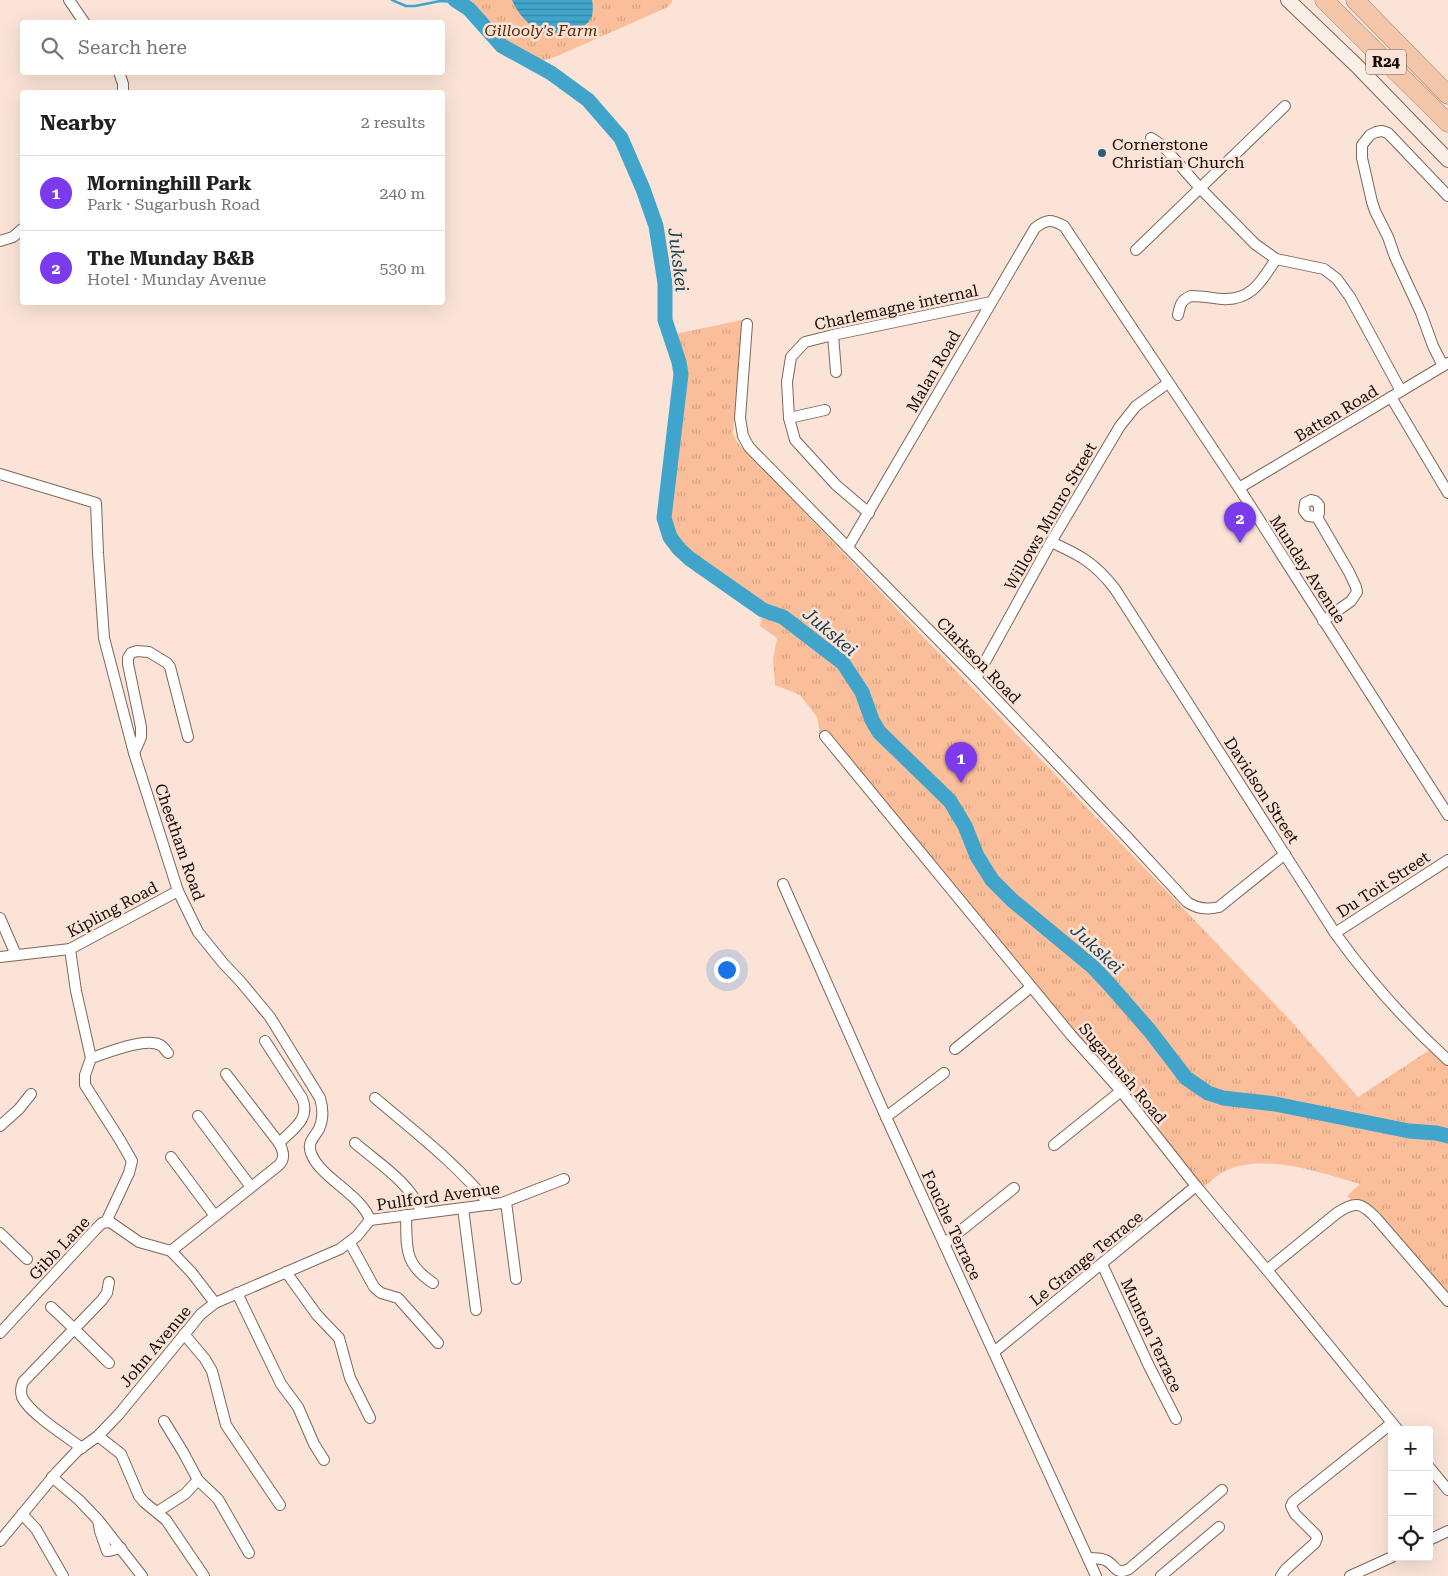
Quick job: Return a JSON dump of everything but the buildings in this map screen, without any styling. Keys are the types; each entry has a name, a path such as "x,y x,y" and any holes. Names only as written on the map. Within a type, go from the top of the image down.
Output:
{"highway":[{"name":"R24","path":"1324,0 1448,123"},
{"name":"R24","path":"1355,0 1446,93"},
{"path":"1362,0 1385,30"}],"main road":[{"path":"1288,0 1358,66 1448,160"}],"street":[{"path":"69,0 83,20"},
{"path":"120,75 123,90"},
{"path":"1136,250 1285,106"},
{"path":"1445,364 1433,346 1421,313 1395,258 1388,237 1374,211 1362,158 1362,145 1365,140 1376,132 1388,133 1448,196"},
{"path":"1152,138 1163,146 1247,237 1276,259 1324,269 1337,279 1350,297 1400,391"},
{"name":"Malan Road","path":"848,547 1035,228 1042,222 1053,220"},
{"name":"Munday Avenue","path":"1053,220 1064,226 1239,488 1448,815"},
{"path":"0,241 12,237 20,231"},
{"path":"1178,315 1182,302 1185,298 1191,296 1231,299 1245,295 1261,281 1276,259"},
{"name":"Charlemagne internal","path":"868,513 836,485 795,440 789,418 787,382 791,357 805,342 991,302"},
{"name":"Clarkson Road","path":"747,324 740,418 743,436 749,447 976,678 1127,837 1180,896 1194,907 1207,909 1219,907 1285,854"},
{"path":"833,335 836,372"},
{"name":"Batten Road","path":"1239,488 1445,364"},
{"name":"Willows Munro Street","path":"976,678 1051,542 1125,419 1136,406 1168,383"},
{"path":"1391,397 1448,493"},
{"path":"789,418 825,410"},
{"name":"Cheetham Road","path":"0,474 96,503 99,580 104,638 134,753 178,891 198,932 270,1017 320,1098 322,1120 318,1130 311,1138 310,1151 316,1162 357,1201 368,1214 370,1220"},
{"path":"1317,517 1350,572 1356,587 1355,597 1352,601 1323,621"},
{"name":"Davidson Street","path":"1051,542 1090,562 1101,571 1115,589 1335,933 1405,1018 1422,1037 1448,1060"},
{"path":"134,753 141,737 141,727 128,664 130,653 137,651 149,652 162,658 170,667 188,737"},
{"name":"Sugarbush Road","path":"825,736 1071,1035 1121,1091 1196,1186 1395,1426"},
{"name":"Du Toit Street","path":"1335,933 1448,860"},
{"name":"Fouche Terrace","path":"784,884 886,1117 1096,1576"},
{"name":"Kipling Road","path":"0,957 70,949 178,891"},
{"path":"0,918 16,955"},
{"path":"70,949 76,991 91,1058 85,1075 85,1084 132,1162 106,1222"},
{"path":"955,1049 1031,987"},
{"path":"265,1041 302,1098 306,1108 301,1120 279,1143"},
{"path":"91,1058 142,1043 152,1042 161,1045 168,1053"},
{"path":"886,1117 944,1073"},
{"path":"215,1303 192,1273 171,1251 282,1162 283,1156 279,1143 226,1074"},
{"path":"1054,1145 1121,1091"},
{"path":"0,1126 19,1109 31,1094"},
{"path":"375,1098 448,1160 468,1179 490,1205"},
{"path":"198,1116 250,1187"},
{"path":"355,1143 413,1195 422,1213"},
{"path":"171,1157 215,1216"},
{"name":"Pullford Avenue","path":"370,1220 506,1202 564,1180"},
{"name":"Le Grange Terrace","path":"994,1352 1196,1186"},
{"path":"944,1244 1014,1188"},
{"path":"506,1202 516,1279"},
{"path":"1267,1270 1337,1213 1349,1205 1357,1204 1365,1207 1377,1219 1448,1302"},
{"path":"463,1208 476,1310"},
{"path":"406,1215 409,1257 414,1268 433,1283"},
{"name":"John Avenue","path":"0,1541 52,1478 119,1414 201,1314 215,1303 332,1253 350,1243 370,1220"},
{"name":"Gibb Lane","path":"0,1333 102,1223 113,1223 139,1242 171,1251"},
{"path":"0,1234 27,1259"},
{"path":"350,1243 374,1287 381,1293 398,1298 438,1343"},
{"name":"Munton Terrace","path":"1102,1264 1152,1373 1176,1419"},
{"path":"286,1272 317,1316 339,1338 350,1378 370,1418"},
{"path":"82,1448 32,1409 23,1399 21,1389 24,1382 102,1300 107,1293 109,1282"},
{"path":"238,1293 281,1384 298,1407 324,1460"},
{"path":"51,1307 109,1363"},
{"path":"184,1334 205,1359 212,1371 226,1425 280,1505"},
{"path":"164,1421 198,1480 218,1499 249,1552"},
{"path":"1281,1576 1286,1569 1315,1543 1317,1538 1316,1534 1295,1514 1292,1506 1293,1502 1388,1431"},
{"path":"98,1436 121,1454 139,1496 166,1520 204,1576"},
{"path":"1432,1471 1448,1490"},
{"path":"52,1478 98,1520 107,1550 121,1548 142,1576"},
{"path":"157,1512 185,1494 198,1480"},
{"path":"1088,1558 1109,1562 1118,1572 1129,1569 1222,1490"},
{"path":"22,1514 36,1529 63,1576"},
{"path":"1160,1576 1219,1527"},
{"path":"1433,1538 1448,1531"},
{"path":"1350,1576 1388,1559"}],"green space":[{"name":"Gillooly's Farm","path":"464,0 672,0 672,2 668,7 555,57 539,62 520,53"},
{"path":"742,320 733,433 737,442 1291,1021 1358,1097 1431,1049 1448,1064 1448,1305 1376,1222 1347,1196 1360,1184 1294,1166 1259,1163 1227,1170 1219,1174 1196,1193 820,734 817,717 800,695 775,685 773,659 777,638 760,626 763,610 686,556 676,546 670,536 664,518 681,374 670,335"}],"water":[{"path":"512,0 592,0 592,16 586,24 575,31 552,36 534,28 528,23"}],"waterway":[{"path":"392,0 406,6 440,1 456,2 469,9"},
{"name":"Jukskei","path":"455,0 469,9 502,46 551,73 588,100 621,138 643,189 656,226 665,283 665,320 681,374 664,518 670,537 679,549 690,559 763,610 783,617 843,663 862,692 872,720 879,732 950,801 965,826 977,856 992,880 1012,900 1093,967 1150,1031 1186,1078 1208,1093 1223,1098 1275,1104 1409,1131 1448,1136"}],"place":[{"name":"Cornerstone Christian Church","path":"1102,153"},
{"name":"The Munday B&B","path":"1240,543"},
{"name":"Morninghill Park","path":"961,783"}]}
